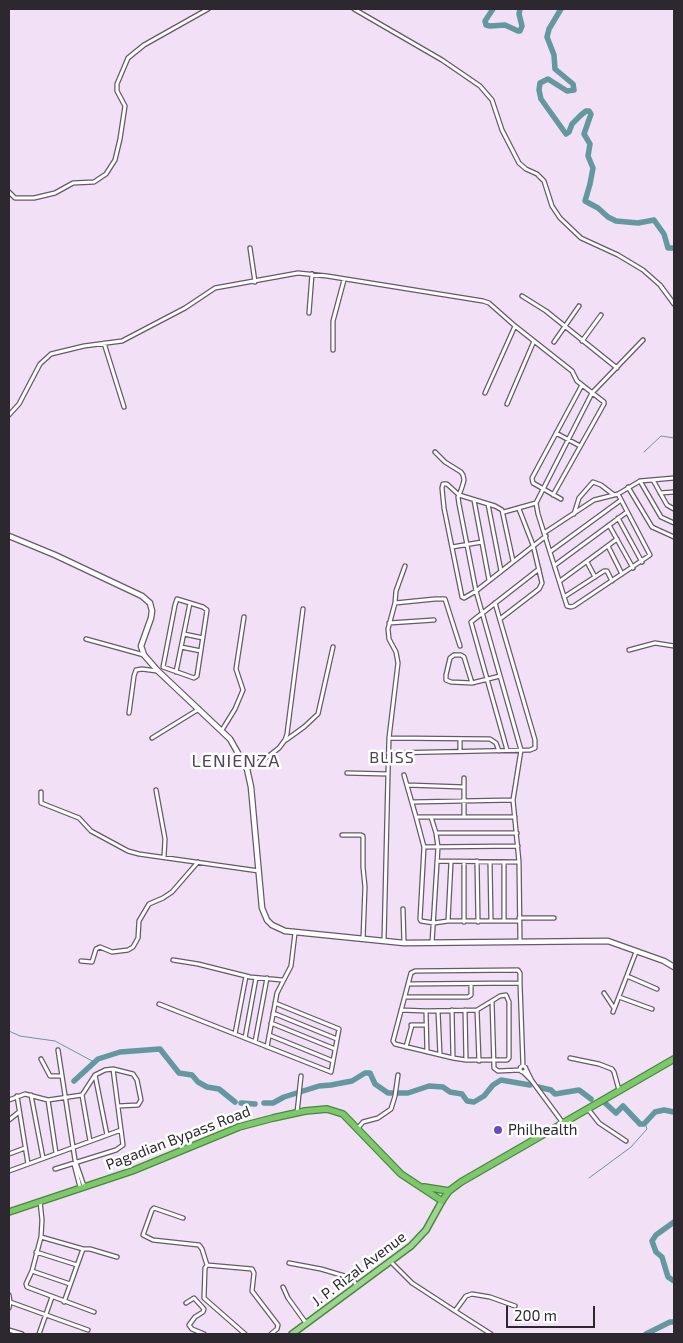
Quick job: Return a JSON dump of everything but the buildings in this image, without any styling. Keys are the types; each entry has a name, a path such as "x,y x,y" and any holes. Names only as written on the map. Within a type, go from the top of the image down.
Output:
{"highway":[{"path":"449,1191 461,1182 674,1058"},
{"name":"Pagadian Bypass Road","path":"9,1212 152,1163 239,1127 297,1113 327,1109 343,1114 401,1174 442,1201"},
{"name":"Pagadian Bypass Road","path":"420,1186 449,1191"},
{"name":"J. P. Rizal Avenue","path":"442,1201 449,1191"}],"main road":[{"name":"J. P. Rizal Avenue","path":"292,1334 391,1262 420,1238 442,1201"}],"street":[{"path":"9,192 15,198 34,198 55,193 73,183 94,182 106,174 116,160 120,139 125,106 117,91 117,84 128,58 144,45 208,9"},
{"path":"354,9 442,60 480,86 492,100 502,130 519,163 537,174 544,181 552,206 560,218 581,238 643,270 653,278 674,304"},
{"path":"250,248 255,282"},
{"path":"9,415 19,404 40,364 51,354 84,346 122,341 185,308 212,289 298,273 312,274 489,303 572,371 575,379 604,403 554,495"},
{"path":"309,313 312,274"},
{"path":"333,350 333,321 344,280"},
{"path":"522,296 566,326 617,368"},
{"path":"554,342 579,306"},
{"path":"582,341 602,315"},
{"path":"486,393 515,326"},
{"path":"574,514 578,498 593,482 601,486 616,494 621,500 650,553 642,562 571,608 567,606 564,598 536,503 592,393 643,340"},
{"path":"507,404 534,341"},
{"path":"104,344 124,407"},
{"path":"561,499 533,483 532,478 582,384"},
{"path":"556,433 580,446"},
{"path":"435,452 445,462 462,472 464,480 458,504 466,544 476,591 521,750 513,800 519,862 520,942"},
{"path":"513,561 504,512 499,508 459,495 447,484 442,486 444,508 462,598 464,598 476,591 533,546 545,534 594,500 616,494 640,481 674,478"},
{"path":"653,480 667,505 674,509"},
{"path":"640,481 661,517 674,523"},
{"path":"628,488 652,527 674,537"},
{"path":"660,493 674,492"},
{"path":"474,500 489,580"},
{"path":"551,551 621,500"},
{"path":"504,512 536,503"},
{"path":"488,504 501,571"},
{"path":"500,619 541,586 542,580 533,546 519,509"},
{"path":"555,565 627,512"},
{"path":"618,518 642,562"},
{"path":"609,524 633,568"},
{"path":"9,536 55,555 147,600 152,611 142,640 141,646 144,655"},
{"path":"560,582 617,539"},
{"path":"452,547 482,542"},
{"path":"608,546 622,574"},
{"path":"587,562 595,577"},
{"path":"384,941 388,754 398,663 398,657 388,635 396,591 405,566"},
{"path":"507,750 471,625 472,620 539,569"},
{"path":"564,598 605,571 612,581"},
{"path":"129,713 135,672 142,669 162,671 176,672 193,678 196,677 207,610 203,607 179,599 175,602 162,671"},
{"path":"395,603 444,599 460,646"},
{"path":"176,672 190,603"},
{"path":"388,754 533,750 536,748 495,604"},
{"path":"285,740 303,609"},
{"path":"222,730 235,709 243,690 236,669 244,617"},
{"path":"389,623 434,620"},
{"path":"184,634 203,638"},
{"path":"86,639 144,655 222,730 236,746 247,770 250,786 262,908 267,920 278,929 295,933 404,943 600,940 608,941 664,961 674,967"},
{"path":"629,650 652,644 674,646"},
{"path":"181,647 201,651"},
{"path":"247,770 270,755 285,740 312,721 318,714 333,647"},
{"path":"472,683 464,657 459,655 452,656 446,680 472,683 500,676"},
{"path":"152,738 199,709"},
{"path":"389,738 490,739 496,743 499,751"},
{"path":"460,740 460,751"},
{"path":"347,773 388,774"},
{"path":"404,775 424,847 420,919 423,922 478,922 554,918"},
{"path":"464,778 464,817"},
{"path":"407,785 464,787"},
{"path":"156,790 165,839 164,857"},
{"path":"41,792 41,803 79,818 90,831 119,847 139,854 259,871"},
{"path":"412,802 513,800"},
{"path":"416,817 515,817"},
{"path":"431,817 438,847 432,943"},
{"path":"436,833 517,833"},
{"path":"342,835 363,836 365,886 363,939"},
{"path":"424,847 518,846"},
{"path":"80,961 92,962 96,950 100,948 112,952 128,950 133,947 138,938 139,921 149,904 172,892 198,861"},
{"path":"437,861 519,862"},
{"path":"448,921 451,862"},
{"path":"464,862 464,922"},
{"path":"477,862 478,922"},
{"path":"490,862 491,921"},
{"path":"504,862 504,921"},
{"path":"403,909 404,943"},
{"path":"267,1047 278,987 291,966 295,933"},
{"path":"604,993 614,1010 636,952"},
{"path":"173,960 256,978 283,980"},
{"path":"401,1010 477,1010 506,995 508,998 510,1058 507,1060 479,1061 453,1058 393,1042 401,1010 405,997 410,974 415,971 516,970 520,973 523,1069 563,1122"},
{"path":"235,1034 246,976"},
{"path":"627,976 657,988"},
{"path":"245,1038 256,978"},
{"path":"255,1042 267,978"},
{"path":"408,984 520,983"},
{"path":"405,997 468,997 471,995 471,984"},
{"path":"619,997 652,1009"},
{"path":"492,1001 494,1068 496,1071 523,1069"},
{"path":"159,1004 331,1072 339,1029 275,1003"},
{"path":"452,1010 453,1058"},
{"path":"465,1010 466,1060"},
{"path":"477,1010 479,1061"},
{"path":"426,1011 427,1052"},
{"path":"438,1011 440,1055"},
{"path":"273,1013 337,1039"},
{"path":"271,1023 335,1049"},
{"path":"406,1047 411,1025 426,1025"},
{"path":"269,1035 333,1061"},
{"path":"58,1050 75,1162 82,1186"},
{"path":"570,1058 599,1064 612,1069 616,1076 619,1090"},
{"path":"41,1059 50,1076 61,1076"},
{"path":"55,1170 121,1147 124,1142 113,1069"},
{"path":"90,1141 82,1095 95,1075 105,1070 113,1069 133,1074 137,1080 140,1103 118,1106"},
{"path":"95,1075 107,1136"},
{"path":"358,1129 363,1122 378,1118 391,1109 396,1093 398,1075"},
{"path":"297,1113 301,1076"},
{"path":"9,1100 25,1094 48,1100 82,1095"},
{"path":"32,1095 43,1158"},
{"path":"17,1096 28,1164"},
{"path":"48,1100 56,1153"},
{"path":"588,1109 599,1123 626,1141"},
{"path":"9,1120 19,1112"},
{"path":"9,1171 121,1130"},
{"path":"9,1154 25,1148"},
{"path":"40,1200 41,1236 32,1271 26,1284 27,1287 94,1312"},
{"path":"183,1218 154,1208 143,1235 153,1240 199,1245 207,1265 205,1268 204,1298 246,1334"},
{"path":"41,1236 117,1257"},
{"path":"64,1302 83,1249"},
{"path":"36,1252 77,1265"},
{"path":"391,1262 412,1283 491,1334"},
{"path":"289,1263 321,1269 348,1277 358,1286"},
{"path":"207,1265 252,1269 254,1273 252,1291 278,1325 277,1330 271,1334"},
{"path":"32,1271 70,1284"},
{"path":"283,1286 288,1298 306,1324"},
{"path":"455,1311 466,1296 470,1294 486,1296 515,1306"},
{"path":"9,1295 9,1308"},
{"path":"39,1334 52,1297"},
{"path":"186,1303 194,1298 204,1309 189,1325 192,1330 204,1334"},
{"path":"10,1302 88,1330"},
{"path":"9,1330 22,1334"}],"waterway":[{"path":"493,9 485,21 486,25 505,25 518,31 520,31 522,26 519,14 520,9"},
{"path":"561,9 549,29 547,37 554,55 555,69 573,84 574,90 567,91 548,79 540,83 539,90 541,99 566,134 581,115 586,111 589,111 591,114 584,134 590,144 588,156 593,168 585,201 616,221 638,223 654,220 664,234 668,248 674,248"},
{"path":"644,452 661,436 674,438"},
{"path":"9,1031 20,1036 55,1041 94,1062"},
{"path":"74,1081 98,1059 120,1052 160,1049 179,1073 192,1075 198,1082 207,1087 219,1089 235,1102"},
{"path":"264,1103 273,1103 284,1097 319,1086 352,1081 365,1073 370,1073 375,1084 388,1093 408,1093 429,1086 443,1087 450,1092 462,1094 467,1101 474,1102 484,1096 493,1085 501,1080 530,1085"},
{"path":"538,1087 551,1090 555,1094 579,1090 591,1099"},
{"path":"241,1103 255,1104"},
{"path":"605,1103 616,1113 623,1106 640,1124 644,1124 655,1112 664,1110 674,1112"},
{"path":"589,1178 631,1147 647,1129 645,1123"},
{"path":"674,1222 656,1235 652,1241 656,1252 662,1257 668,1277 674,1281"},
{"path":"646,1334 670,1322 674,1322"}],"place":[{"name":"Philhealth","path":"498,1130"}],"district":[{"name":"BLISS","path":"392,758"},
{"name":"LENIENZA","path":"236,761"}]}
